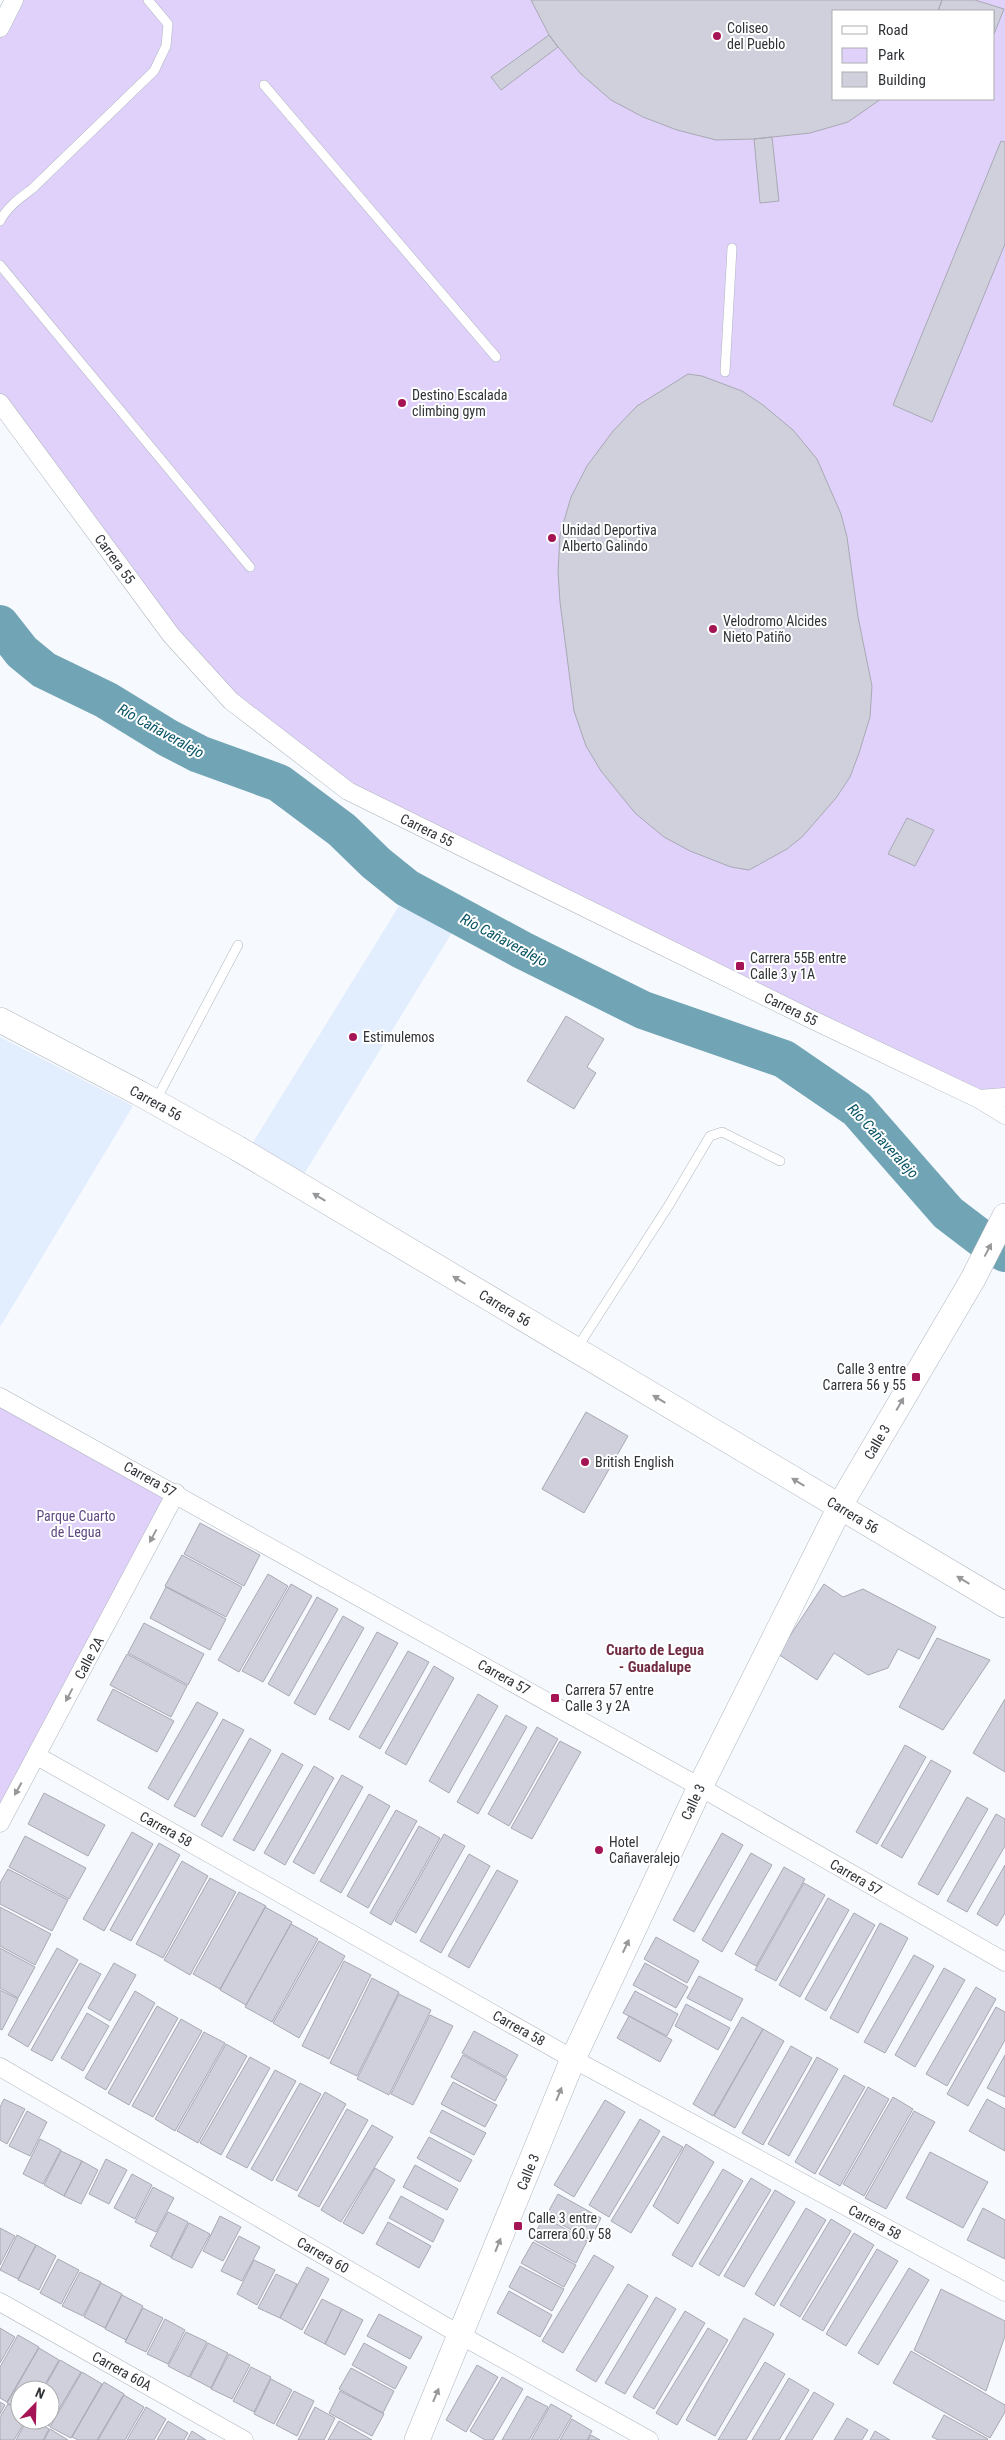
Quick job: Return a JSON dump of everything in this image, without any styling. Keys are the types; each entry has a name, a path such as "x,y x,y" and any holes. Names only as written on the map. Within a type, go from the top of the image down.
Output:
{"street":[{"path":"0,28 14,0"},
{"name":"Carrera 55","path":"0,403 171,635 231,701 348,791 815,1021 979,1098 1005,1115"},
{"name":"Carrera 56","path":"0,1020 155,1102 1005,1605"},
{"name":"Carrera 55","path":"979,1098 1005,1097"},
{"name":"Calle 3","path":"417,2440 462,2336 573,2059 700,1787 840,1507 973,1279 1004,1219"},
{"name":"Carrera 57","path":"0,1397 176,1493 700,1787 1005,1962"},
{"name":"Calle 2A","path":"0,1822 176,1493"},
{"name":"Carrera 58","path":"37,1756 573,2059 1005,2292"},
{"name":"Carrera 60","path":"0,2067 462,2336 649,2440"},
{"name":"Carrera 60A","path":"0,2302 244,2440"}],"lane":[{"path":"0,221 4,213 14,203 32,189 154,70 166,46 168,24 148,0"},
{"path":"264,85 496,357"},
{"path":"725,372 732,248"},
{"path":"0,265 250,568"},
{"path":"155,1102 238,945"},
{"path":"576,1350 669,1205 710,1136 722,1132 780,1161"}],"shaded area":[{"name":"Estimulemos","path":"399,906 453,931 304,1174 252,1144"},
{"path":"0,1037 133,1106 0,1327"}],"green space":[{"name":"Unidad Deportiva Alberto Galindo","path":"14,0 1005,0 1005,1097 979,1099 348,791 231,701 0,403 0,28"},
{"name":"Parque Cuarto de Legua","path":"0,1397 176,1493 0,1822"}],"building":[{"path":"531,0 942,0 938,10 832,10 832,100 880,100 848,122 810,133 754,139 716,140 677,130 643,117 611,100 581,74 549,35"},
{"path":"942,0 975,0 1004,9 995,32 995,10 938,10"},
{"path":"549,35 558,47 501,90 491,77"},
{"path":"772,137 779,201 760,203 754,139"},
{"path":"1001,141 1005,142 1005,244 932,422 893,405"},
{"name":"Velodromo Alcides Nieto Patiño","path":"688,374 702,376 742,391 763,405 793,430 817,459 841,514 847,537 858,617 872,686 870,717 859,753 850,777 836,798 802,837 787,849 749,870 731,867 690,851 664,837 635,813 601,771 586,746 574,711 560,602 558,572 560,535 571,497 587,466 613,431 637,406"},
{"path":"907,818 934,830 915,866 888,854"},
{"path":"566,1016 604,1039 587,1067 596,1073 574,1109 527,1081"},
{"name":"British English","path":"586,1412 628,1436 584,1513 542,1489"},
{"path":"200,1523 260,1555 244,1586 184,1554"},
{"path":"182,1555 242,1587 226,1617 165,1586"},
{"path":"268,1574 288,1586 239,1672 218,1660"},
{"path":"291,1584 312,1596 263,1682 242,1671"},
{"path":"824,1584 843,1597 863,1589 936,1627 919,1659 898,1649 888,1668 868,1675 834,1653 817,1680 778,1654"},
{"path":"166,1587 226,1619 210,1650 150,1618"},
{"path":"317,1597 338,1609 289,1696 268,1684"},
{"path":"343,1616 364,1628 315,1715 294,1703"},
{"path":"144,1623 204,1654 188,1685 128,1653"},
{"path":"377,1632 398,1643 349,1730 329,1719"},
{"path":"937,1638 990,1660 943,1730 899,1707"},
{"path":"408,1651 429,1662 380,1749 359,1737"},
{"path":"127,1654 187,1686 171,1717 110,1685"},
{"path":"434,1666 454,1678 406,1765 385,1753"},
{"path":"113,1689 174,1721 157,1752 97,1720"},
{"path":"478,1694 498,1706 449,1793 429,1781"},
{"path":"1005,1699 1005,1772 973,1753"},
{"path":"197,1702 218,1713 168,1800 148,1788"},
{"path":"506,1715 527,1727 478,1814 457,1802"},
{"path":"223,1719 244,1730 195,1817 174,1806"},
{"path":"537,1727 558,1739 509,1826 488,1814"},
{"path":"250,1738 271,1750 222,1837 201,1825"},
{"path":"560,1741 581,1752 532,1839 511,1828"},
{"path":"905,1745 926,1757 877,1844 856,1832"},
{"path":"282,1753 303,1765 254,1851 233,1840"},
{"path":"931,1760 951,1771 902,1858 881,1846"},
{"path":"314,1766 334,1778 285,1865 264,1853"},
{"path":"342,1775 363,1787 314,1874 293,1862"},
{"path":"44,1793 105,1825 88,1856 28,1824"},
{"path":"369,1794 390,1806 341,1893 320,1881"},
{"path":"967,1797 988,1809 938,1895 918,1884"},
{"path":"396,1810 417,1821 368,1908 347,1896"},
{"path":"996,1814 1005,1819 1005,1846 967,1912 947,1901"},
{"path":"419,1826 440,1838 391,1925 370,1913"},
{"path":"132,1832 153,1844 104,1931 83,1919"},
{"path":"722,1833 743,1845 694,1932 673,1920"},
{"path":"444,1834 465,1846 416,1933 395,1921"},
{"path":"25,1836 86,1868 69,1899 9,1867"},
{"path":"159,1843 180,1855 131,1941 110,1930"},
{"path":"751,1853 772,1865 722,1952 702,1940"},
{"path":"469,1854 490,1866 441,1953 420,1941"},
{"path":"182,1861 208,1876 163,1958 136,1944"},
{"path":"1005,1865 1005,1913 997,1926 977,1914"},
{"path":"784,1867 805,1879 756,1966 735,1954"},
{"path":"8,1869 68,1900 52,1931 0,1904 0,1883"},
{"path":"497,1870 518,1881 469,1968 448,1956"},
{"path":"210,1878 236,1892 190,1975 164,1960"},
{"path":"804,1883 825,1895 776,1981 755,1970"},
{"path":"239,1892 266,1906 220,1989 193,1974"},
{"path":"828,1898 849,1910 800,1997 779,1985"},
{"path":"0,1907 51,1934 35,1965 0,1946"},
{"path":"265,1907 292,1922 246,2005 220,1990"},
{"path":"854,1913 875,1925 826,2011 805,1999"},
{"path":"880,1923 908,1938 858,2033 830,2018"},
{"path":"291,1924 318,1939 272,2022 245,2007"},
{"path":"656,1937 699,1961 687,1983 644,1959"},
{"path":"319,1941 345,1956 299,2038 273,2023"},
{"path":"0,1948 35,1967 18,1998 0,1988"},
{"path":"57,1948 78,1960 28,2047 8,2035"},
{"path":"914,1955 934,1966 885,2053 864,2042"},
{"path":"344,1961 371,1975 329,2059 302,2046"},
{"path":"80,1963 101,1974 52,2061 31,2050"},
{"path":"114,1963 136,1975 110,2021 88,2008"},
{"path":"645,1963 688,1987 676,2008 633,1985"},
{"path":"944,1968 965,1980 915,2067 895,2055"},
{"path":"699,1976 743,1999 731,2021 687,1998"},
{"path":"372,1978 399,1992 357,2076 330,2063"},
{"path":"976,1987 996,1999 947,2086 926,2074"},
{"path":"0,1990 18,1999 2,2030 0,2029"},
{"path":"135,1991 155,2003 106,2090 85,2078"},
{"path":"635,1991 678,2014 667,2036 623,2013"},
{"path":"399,1994 431,2010 389,2095 357,2079"},
{"path":"686,2004 730,2028 718,2050 675,2026"},
{"path":"157,2006 178,2018 129,2105 108,2093"},
{"path":"996,2007 1005,2012 1005,2040 968,2106 947,2094"},
{"path":"87,2013 109,2026 83,2071 61,2058"},
{"path":"430,2015 453,2026 413,2105 391,2094"},
{"path":"629,2016 672,2040 660,2062 617,2038"},
{"path":"742,2017 763,2029 713,2116 693,2104"},
{"path":"181,2019 202,2031 153,2117 132,2106"},
{"path":"763,2029 784,2041 735,2128 714,2116"},
{"path":"474,2031 518,2055 506,2077 462,2053"},
{"path":"204,2032 225,2043 175,2131 155,2119"},
{"path":"226,2044 247,2056 198,2143 177,2131"},
{"path":"791,2046 812,2058 763,2145 742,2133"},
{"path":"463,2055 507,2079 495,2101 451,2077"},
{"path":"1005,2055 1005,2097 987,2088"},
{"path":"250,2057 270,2068 221,2155 200,2143"},
{"path":"817,2057 838,2069 789,2156 768,2144"},
{"path":"275,2070 296,2081 247,2168 226,2157"},
{"path":"844,2075 865,2087 815,2174 795,2162"},
{"path":"453,2082 497,2105 485,2127 441,2104"},
{"path":"300,2083 321,2094 272,2181 251,2169"},
{"path":"868,2087 889,2099 840,2186 819,2174"},
{"path":"325,2092 346,2104 297,2191 276,2180"},
{"path":"893,2097 913,2109 864,2196 843,2184"},
{"path":"4,2099 25,2109 7,2144 0,2140 0,2107"},
{"path":"987,2099 1005,2109 1005,2151 969,2131"},
{"path":"605,2100 625,2112 574,2197 554,2185"},
{"path":"347,2109 368,2120 319,2207 298,2196"},
{"path":"442,2110 486,2133 474,2155 430,2132"},
{"path":"27,2111 47,2122 30,2156 9,2146"},
{"path":"914,2111 935,2122 886,2209 865,2198"},
{"path":"640,2119 660,2131 609,2217 589,2205"},
{"path":"372,2125 393,2137 341,2222 321,2210"},
{"path":"663,2136 683,2147 631,2233 611,2221"},
{"path":"429,2137 472,2160 460,2182 417,2158"},
{"path":"40,2139 61,2150 43,2184 23,2174"},
{"path":"686,2144 714,2162 678,2224 653,2206"},
{"path":"61,2151 82,2161 64,2196 44,2185"},
{"path":"930,2152 988,2182 963,2228 906,2198"},
{"path":"106,2159 127,2170 109,2204 89,2194"},
{"path":"82,2161 98,2170 81,2204 64,2196"},
{"path":"415,2165 458,2189 447,2210 403,2187"},
{"path":"375,2168 395,2180 363,2234 343,2223"},
{"path":"723,2169 743,2181 692,2267 672,2255"},
{"path":"132,2174 152,2185 135,2219 114,2208"},
{"path":"751,2178 771,2190 719,2276 699,2264"},
{"path":"153,2187 174,2198 156,2232 135,2222"},
{"path":"775,2190 795,2202 744,2287 724,2276"},
{"path":"558,2194 601,2218 590,2240 546,2216"},
{"path":"401,2196 444,2220 433,2242 389,2218"},
{"path":"806,2208 826,2220 774,2306 755,2294"},
{"path":"983,2208 1005,2220 1005,2259 967,2240"},
{"path":"168,2212 188,2222 171,2257 150,2246"},
{"path":"220,2216 241,2227 223,2261 203,2251"},
{"path":"544,2217 587,2241 576,2263 532,2239"},
{"path":"831,2219 851,2231 800,2317 780,2305"},
{"path":"388,2222 431,2246 419,2268 376,2244"},
{"path":"189,2223 210,2234 192,2268 171,2258"},
{"path":"0,2228 15,2236 0,2265"},
{"path":"854,2233 874,2245 823,2331 802,2319"},
{"path":"17,2235 36,2245 18,2279 0,2270"},
{"path":"239,2236 260,2247 242,2281 221,2271"},
{"path":"533,2242 576,2265 564,2287 521,2263"},
{"path":"36,2245 56,2256 39,2290 18,2280"},
{"path":"877,2249 898,2261 846,2346 826,2334"},
{"path":"594,2255 614,2267 563,2353 542,2341"},
{"path":"58,2259 79,2270 61,2304 40,2293"},
{"path":"254,2260 275,2270 257,2305 237,2294"},
{"path":"520,2266 564,2289 552,2311 509,2287"},
{"path":"307,2267 329,2279 302,2330 280,2318"},
{"path":"909,2268 929,2280 878,2365 858,2353"},
{"path":"80,2272 101,2282 83,2316 62,2306"},
{"path":"276,2274 297,2284 280,2318 258,2308"},
{"path":"101,2283 122,2294 105,2328 84,2317"},
{"path":"628,2284 648,2296 596,2382 576,2370"},
{"path":"941,2289 1005,2321 1005,2336 986,2391 914,2350"},
{"path":"509,2291 552,2315 540,2337 497,2313"},
{"path":"122,2295 143,2306 126,2340 105,2329"},
{"path":"656,2297 676,2309 625,2394 605,2383"},
{"path":"322,2299 342,2309 325,2344 304,2333"},
{"path":"143,2308 163,2318 146,2352 125,2342"},
{"path":"342,2309 363,2320 345,2355 325,2344"},
{"path":"685,2311 705,2323 654,2409 633,2397"},
{"path":"379,2314 422,2337 410,2359 367,2336"},
{"path":"744,2318 774,2334 715,2436 686,2420"},
{"path":"165,2319 185,2330 168,2364 147,2354"},
{"path":"0,2328 15,2337 0,2363"},
{"path":"708,2328 728,2340 677,2425 656,2413"},
{"path":"186,2332 207,2342 189,2377 168,2366"},
{"path":"18,2335 39,2347 20,2380 10,2380 10,2397 7,2402 0,2398 0,2367"},
{"path":"208,2343 228,2353 211,2388 190,2377"},
{"path":"364,2343 407,2367 395,2389 352,2365"},
{"path":"39,2348 59,2360 48,2380 20,2380"},
{"path":"911,2351 1005,2405 1005,2412 990,2438 893,2383"},
{"path":"229,2354 250,2365 232,2399 211,2389"},
{"path":"60,2360 81,2372 60,2407 60,2380 49,2380"},
{"path":"765,2362 785,2374 746,2440 718,2440"},
{"path":"477,2365 498,2377 466,2432 446,2420"},
{"path":"251,2367 271,2377 254,2412 233,2401"},
{"path":"351,2368 394,2391 383,2413 339,2389"},
{"path":"82,2372 102,2384 71,2438 56,2430 60,2430 60,2410"},
{"path":"502,2377 523,2389 493,2440 485,2440 470,2431"},
{"path":"789,2378 809,2390 779,2440 752,2440"},
{"path":"271,2379 292,2390 274,2424 254,2414"},
{"path":"104,2382 124,2394 97,2440 78,2440 72,2437"},
{"path":"294,2391 314,2401 297,2436 276,2425"},
{"path":"340,2391 384,2414 372,2436 329,2413"},
{"path":"814,2392 834,2404 812,2440 785,2440"},
{"path":"124,2395 144,2407 125,2440 98,2440"},
{"path":"527,2396 548,2407 529,2440 502,2440"},
{"path":"0,2402 5,2405 0,2414"},
{"path":"8,2404 10,2405 10,2430 20,2430 14,2440 0,2440 0,2417"},
{"path":"551,2404 572,2416 558,2440 531,2440"},
{"path":"146,2407 166,2419 154,2440 127,2440"},
{"path":"315,2407 335,2418 324,2440 298,2440"},
{"path":"944,2415 988,2439 938,2440 932,2437"},
{"path":"847,2418 868,2430 862,2440 834,2440"},
{"path":"572,2419 592,2431 587,2440 560,2440"},
{"path":"168,2421 188,2433 184,2440 157,2440"},
{"path":"339,2421 372,2440 328,2440"},
{"path":"22,2430 48,2430 43,2440 16,2440"},
{"path":"49,2430 52,2430 68,2440 44,2440"},
{"path":"192,2431 206,2440 187,2440"},
{"path":"875,2431 890,2440 870,2440"},
{"path":"591,2435 600,2440 588,2440"}],"waterway":[{"name":"Río Cañaveralejo","path":"0,624 22,652 44,670 106,700 168,738 199,754 279,783 342,830 376,863 407,888 522,950 643,1010 784,1059 857,1109 948,1213 990,1245 1005,1253"}],"place":[{"name":"Coliseo del Pueblo","path":"717,36"},
{"name":"Destino Escalada climbing gym","path":"402,403"},
{"name":"Unidad Deportiva Alberto Galindo","path":"552,538"},
{"name":"Velodromo Alcides Nieto Patiño","path":"713,629"},
{"name":"Carrera 55B entre Calle 3 y 1A","path":"740,966"},
{"name":"Estimulemos","path":"353,1037"},
{"name":"Calle 3 entre Carrera 56 y 55","path":"916,1377"},
{"name":"British English","path":"585,1462"},
{"name":"Carrera 57 entre Calle 3 y 2A","path":"555,1698"},
{"name":"Hotel Cañaveralejo","path":"599,1850"},
{"name":"Calle 3 entre Carrera 60 y 58","path":"518,2226"}],"district":[{"name":"Cuarto de Legua - Guadalupe","path":"655,1658"}]}
